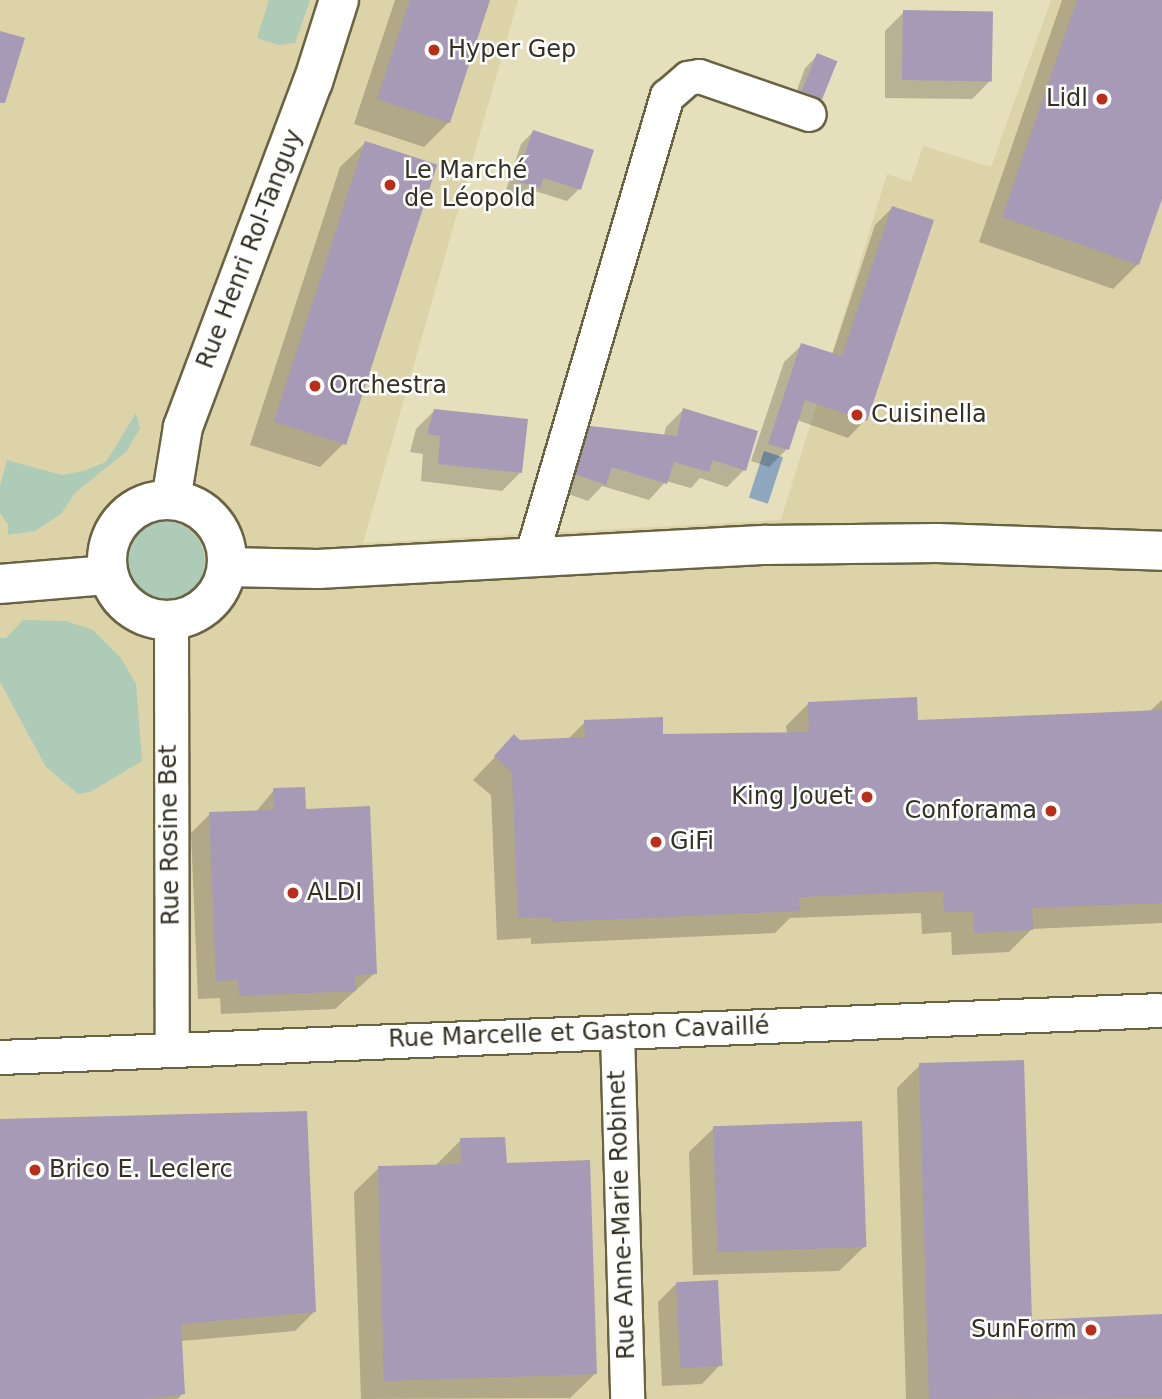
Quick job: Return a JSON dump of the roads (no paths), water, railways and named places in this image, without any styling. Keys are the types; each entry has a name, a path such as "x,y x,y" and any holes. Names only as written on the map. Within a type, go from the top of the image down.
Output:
{"main road":[{"name":"Rue Henri Rol-Tanguy","path":"171,500 184,427 313,82 339,0"},
{"path":"171,500 206,515 226,548 227,567 214,598 202,609 171,621 150,619 131,609 108,575 110,538 120,522 135,509 171,500"},
{"path":"227,567 318,569 531,557 884,544 1162,551"},
{"path":"0,584 108,575"}],"street":[{"path":"531,557 667,96 688,78 699,76 809,114"},
{"name":"Rue Rosine Bet","path":"171,621 172,1050"},
{"name":"Rue Marcelle et Gaston Cavaillé","path":"0,1057 1161,1008"},
{"name":"Rue Anne-Marie Robinet","path":"617,1031 627,1399"}],"water":[{"path":"764,451 783,457 768,504 749,498"}],"place":[{"name":"Hyper Gep","path":"434,50"},
{"name":"Lidl","path":"1102,99"},
{"name":"Le Marché de Léopold","path":"390,185"},
{"name":"Orchestra","path":"315,386"},
{"name":"Cuisinella","path":"857,415"},
{"name":"King Jouet","path":"867,797"},
{"name":"Conforama","path":"1051,811"},
{"name":"GiFi","path":"656,842"},
{"name":"ALDI","path":"293,893"},
{"name":"Brico E. Leclerc","path":"35,1170"},
{"name":"SunForm","path":"1091,1330"}]}
